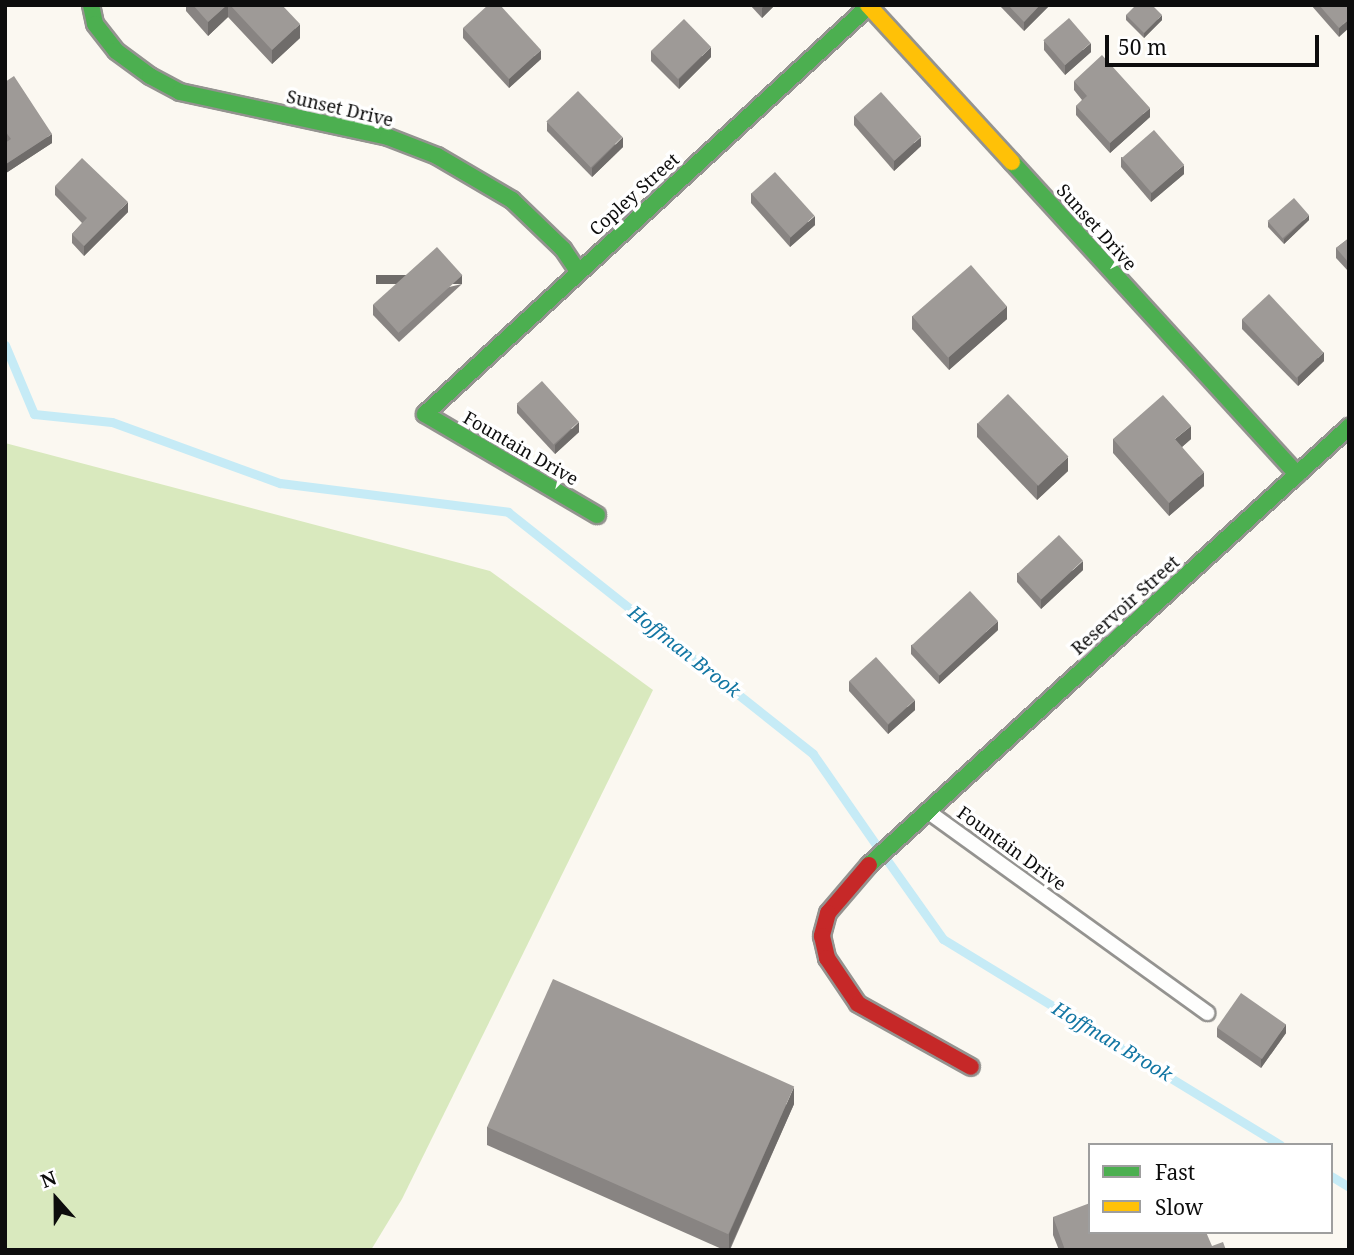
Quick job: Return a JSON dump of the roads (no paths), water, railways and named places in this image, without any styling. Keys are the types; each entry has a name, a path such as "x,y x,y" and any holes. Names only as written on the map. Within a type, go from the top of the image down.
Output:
{"street":[{"name":"Sunset Drive","path":"91,5 95,24 116,51 150,76 180,92 388,137 437,156 512,200 563,250 578,271"},
{"name":"Sunset Drive","path":"869,6 1297,474"},
{"name":"Copley Street","path":"425,415 578,271 869,6"},
{"name":"Fountain Drive","path":"425,415 597,515"},
{"name":"Reservoir Street","path":"927,810 1349,427"},
{"path":"927,810 864,870 823,924 827,958 839,981 873,1015 971,1067"}],"lane":[{"name":"Fountain Drive","path":"927,810 1207,1013"}],"waterway":[{"name":"Hoffman Brook","path":"5,345 34,414 112,422 280,483 508,512 813,754 877,846"},
{"name":"Hoffman Brook","path":"887,860 943,939 1277,1143"},
{"name":"Hoffman Brook","path":"1333,1177 1349,1187"}]}
